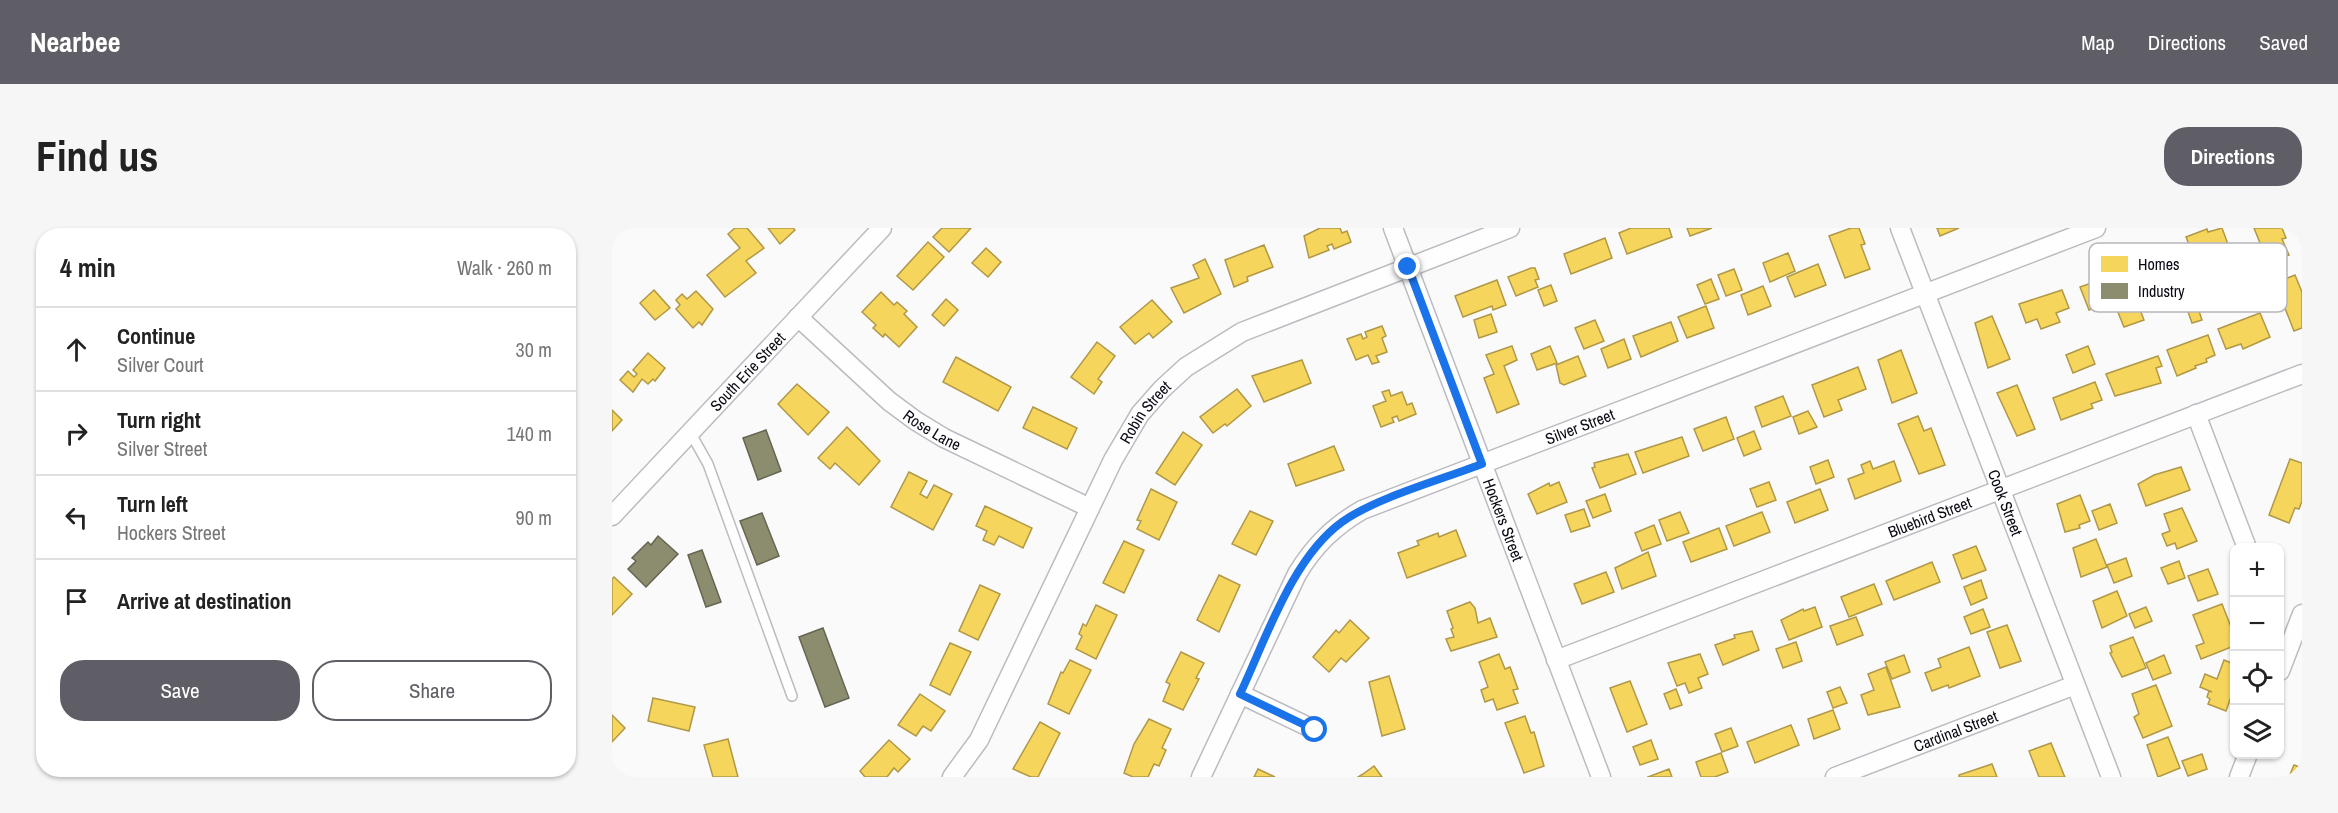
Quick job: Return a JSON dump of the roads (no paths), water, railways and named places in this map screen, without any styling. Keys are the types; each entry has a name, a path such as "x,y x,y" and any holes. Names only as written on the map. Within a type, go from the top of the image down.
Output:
{"street":[{"name":"South Erie Street","path":"612,516 882,228"},
{"name":"Hockers Street","path":"1393,228 1601,777"},
{"name":"Robin Street","path":"952,777 980,740 1118,451 1140,414 1186,367 1242,332 1510,228"},
{"name":"Cook Street","path":"1900,228 2111,777"},
{"name":"Silver Street","path":"1201,777 1297,574 1326,536 1362,510 2096,228"},
{"name":"Rose Lane","path":"798,317 889,401 916,421 944,438 1090,508"},
{"name":"Bluebird Street","path":"1556,660 2302,374"},
{"path":"2196,414 2245,543"},
{"path":"2284,659 2302,614"},
{"name":"Cardinal Street","path":"1835,777 2075,685"},
{"path":"1240,694 1315,730"},
{"path":"2239,777 2246,759"}],"lane":[{"path":"690,432 708,464 792,696"}]}
